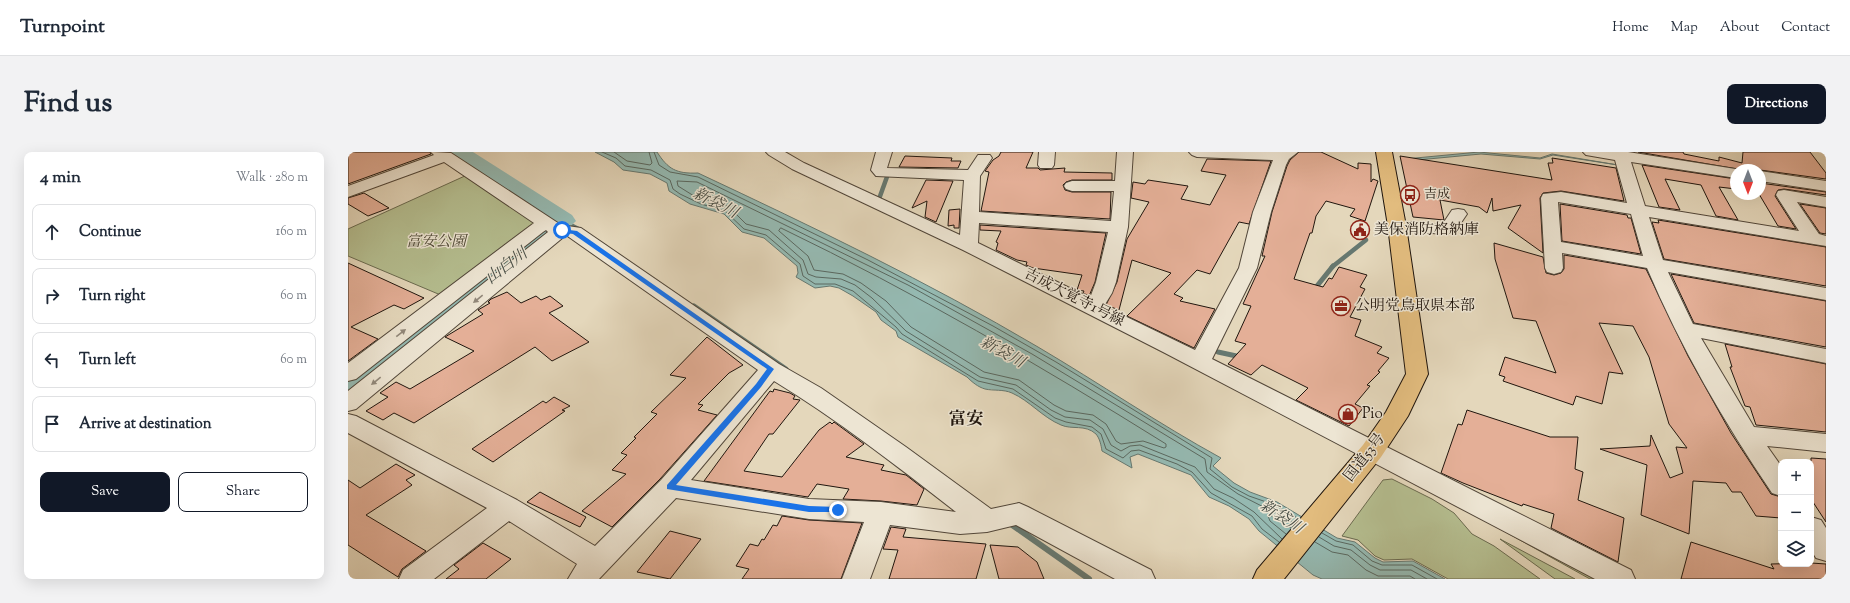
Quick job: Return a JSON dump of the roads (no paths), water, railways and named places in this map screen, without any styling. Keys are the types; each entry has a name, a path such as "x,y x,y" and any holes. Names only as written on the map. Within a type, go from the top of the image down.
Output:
{"highway":[{"name":"国道53号","path":"1267,579 1372,451 1396,416 1417,374 1397,226 1384,152"}],"street":[{"name":"吉成大覚寺1号線","path":"774,152 804,169 969,246 1092,307 1621,579"},
{"path":"884,152 879,167 879,170 882,173 973,175"},
{"path":"1092,307 1098,303 1102,292 1119,227 1125,152"},
{"path":"1197,152 1286,154"},
{"path":"1591,152 1621,154 1730,172"},
{"path":"348,192 442,154 554,227 575,232 771,369 813,394 987,521"},
{"path":"1200,362 1248,268 1262,212 1278,164 1286,154"},
{"path":"1621,154 1655,264 1686,329 1746,435 1778,482"},
{"path":"969,246 970,196 973,175 984,158"},
{"path":"1766,177 1826,186"},
{"path":"1072,186 1122,186"},
{"path":"1820,240 1784,195 1826,202"},
{"path":"1554,268 1549,198 1561,197 1820,240"},
{"path":"1397,226 1443,230 1448,229 1458,214"},
{"path":"970,217 1119,227"},
{"path":"348,374 530,233 554,227"},
{"path":"348,404 554,227"},
{"path":"1552,246 1826,294"},
{"path":"1686,329 1826,356"},
{"path":"348,422 508,507 590,570 670,487 771,369"},
{"path":"1746,435 1826,443"},
{"path":"670,487 809,509 881,513 960,522 987,521 1019,514 1141,579"},
{"path":"413,579 508,507"},
{"path":"856,579 881,513"},
{"path":"1813,531 1826,550"}],"water":[{"name":"新袋川","path":"595,152 657,152 665,163 673,169 684,173 698,173 870,256 997,323 1221,458 1213,466 1234,483 1250,492 1277,502 1337,538 1355,542 1375,558 1383,562 1413,561 1445,579 1322,579 1313,575 1259,531 1249,519 1229,506 1209,497 1191,475 1138,454 1130,457 1132,468 1102,451 1101,444 1096,434 1092,431 1083,428 1065,426 1054,422 1025,400 1012,393 980,387 967,377 898,337 896,331 881,320 876,312 853,296 839,288 830,286 815,288 796,277 798,273 797,266 764,238 742,232 724,214 690,204 669,191 667,183 650,174 623,170 614,162"},
{"path":"1479,152 1540,158 1552,154 1618,165 1553,155 1540,159 1481,154 1407,161 1405,159"}],"waterway":[{"name":"山白川","path":"348,388 527,248 534,246 563,221 457,152"},
{"path":"879,199 888,174"},
{"path":"563,221 584,232"},
{"path":"1333,267 1366,240"},
{"path":"1313,291 1333,267"},
{"path":"694,306 786,369"},
{"path":"1218,352 1241,357"},
{"path":"1008,522 1089,579"}],"place":[{"name":"吉成","path":"1410,195"},
{"name":"美保消防格納庫","path":"1360,230"},
{"name":"公明党鳥取県本部","path":"1341,306"},
{"name":"Pio","path":"1348,414"}],"district":[{"name":"富安","path":"966,420"}],"park label":[{"name":"富安公園","path":"436,242"}]}
